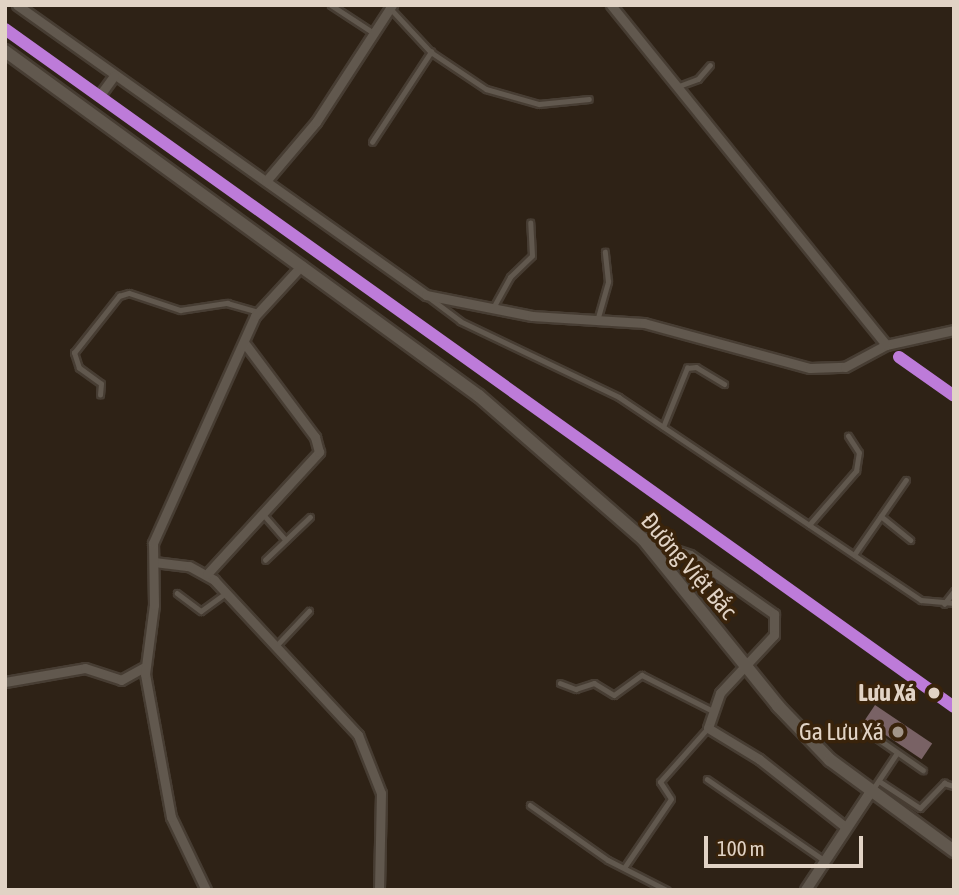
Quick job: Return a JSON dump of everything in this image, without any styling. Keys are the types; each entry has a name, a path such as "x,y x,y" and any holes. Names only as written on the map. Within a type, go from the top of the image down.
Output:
{"main road":[{"name":"Đường Việt Bắc","path":"5,51 479,396 643,539 805,736 870,793 954,851"}],"street":[{"path":"17,5 426,295 492,308 597,321 644,323 810,368 845,367 886,345 954,330"},
{"path":"611,5 886,345"},
{"path":"266,181 316,122 391,7"},
{"path":"100,94 114,76"},
{"path":"206,890 171,817 145,667 154,605 155,531 246,345 258,312 302,265"},
{"path":"207,574 319,452 315,437 246,345"},
{"path":"643,539 690,555 774,614 774,635 711,710 708,728 759,759 844,826"},
{"path":"153,562 183,564 207,574 352,727 379,782 379,890"},
{"path":"5,682 85,668 121,680 145,667"},
{"path":"806,890 844,826 870,793"}],"lane":[{"path":"331,5 375,34"},
{"path":"391,7 431,52 486,89 539,104 589,99"},
{"path":"372,142 431,52"},
{"path":"678,87 698,79 710,65"},
{"path":"492,308 510,276 532,256 530,223"},
{"path":"597,321 608,282 605,252"},
{"path":"100,395 101,384 79,368 74,353 119,296 129,293 180,310 227,303 258,312"},
{"path":"426,295 460,321 591,381 921,600 954,603"},
{"path":"663,427 687,368 696,367 724,384"},
{"path":"809,525 856,471 859,453 848,436"},
{"path":"854,555 906,480"},
{"path":"264,515 286,540"},
{"path":"881,516 911,540"},
{"path":"265,560 310,517"},
{"path":"944,604 954,591"},
{"path":"177,593 201,611 226,593"},
{"path":"275,646 309,611"},
{"path":"560,683 576,689 594,683 614,695 642,675 711,710"},
{"path":"624,868 671,799 660,782 708,728"},
{"path":"864,729 923,770"},
{"path":"870,793 897,752"},
{"path":"708,779 824,860"},
{"path":"879,781 920,808 944,783 954,786"},
{"path":"530,805 624,868 667,890"}],"building":[{"name":"Ga Lưu Xá","path":"875,705 932,744 922,759 864,721"}],"railway":[{"path":"899,357 954,396"}],"transit line":[{"path":"5,29 954,707"},
{"path":"899,357 954,396"}],"place":[{"name":"Lưu Xá","path":"934,693"},
{"name":"Ga Lưu Xá","path":"898,732"}]}
